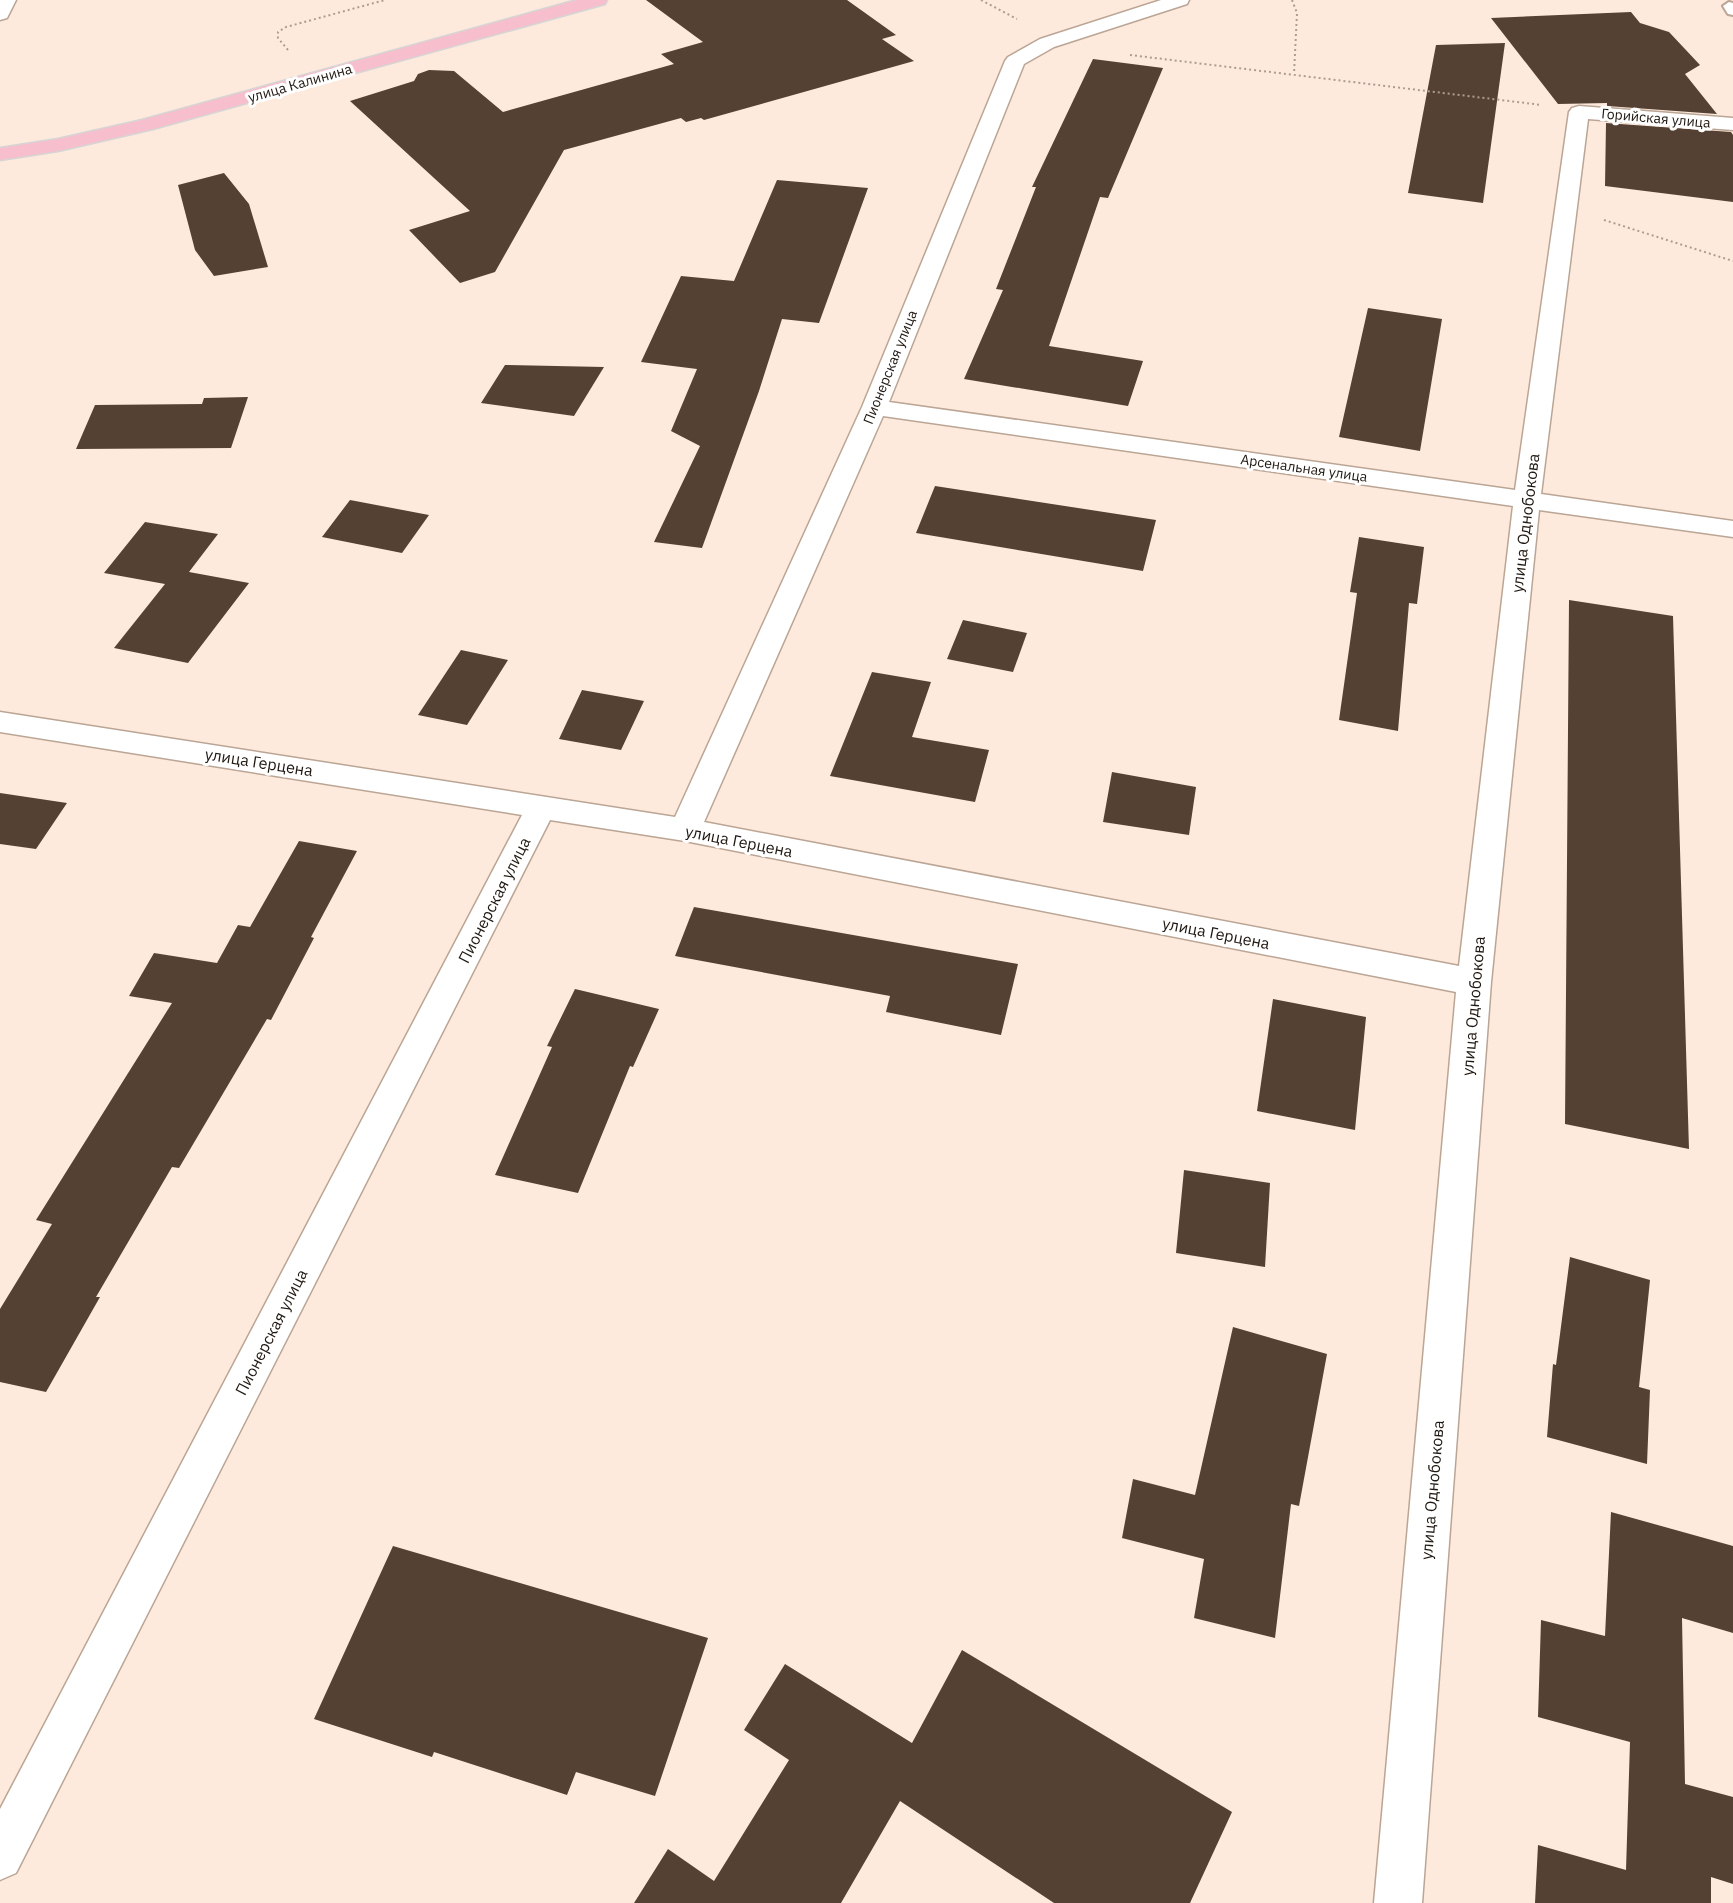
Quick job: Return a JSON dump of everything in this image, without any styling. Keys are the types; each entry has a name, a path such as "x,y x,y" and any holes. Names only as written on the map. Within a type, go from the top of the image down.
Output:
{"main road":[{"name":"улица Калинина","path":"0,154 95,137 598,0"}],"street":[{"path":"0,14 7,0"},
{"name":"Пионерская улица","path":"685,830 874,407 1015,61 1047,43 1180,0"},
{"name":"Горийская улица","path":"1579,112 1733,124"},
{"name":"улица Однобокова","path":"1398,1903 1474,982 1527,500 1579,112"},
{"name":"Арсенальная улица","path":"874,407 1733,529"},
{"name":"улица Герцена","path":"0,722 685,830 1474,982"},
{"name":"Пионерская улица","path":"0,1857 542,807"}],"path":[{"path":"312,79 278,38 278,32 286,27 385,0"},
{"path":"981,0 1005,14 1065,38 1114,52 1524,102 1579,112"},
{"path":"1292,0 1297,12 1294,74"},
{"path":"1566,207 1733,261"}],"building":[{"path":"646,0 847,0 896,35 882,39 914,61 704,120 701,118 686,122 681,118 564,150 495,272 460,283 409,230 470,211 350,101 414,81 418,74 429,70 454,71 503,112 674,64 661,54 703,42"},
{"path":"1631,12 1640,23 1669,32 1700,65 1685,74 1717,114 1607,106 1607,103 1558,104 1491,18"},
{"path":"1505,43 1483,203 1408,193 1436,45"},
{"path":"1093,59 1163,68 1108,198 1100,197 1049,346 1143,361 1128,406 964,379 1003,290 996,289 1036,187 1032,187"},
{"path":"1606,123 1731,132 1733,135 1733,202 1605,186"},
{"path":"224,173 249,204 268,267 214,276 195,250 178,185"},
{"path":"777,180 868,188 819,323 782,319 759,391 702,548 654,542 700,446 671,431 697,369 641,362 681,276 734,281"},
{"path":"1368,308 1442,319 1420,451 1339,437"},
{"path":"505,365 604,367 574,416 481,403"},
{"path":"248,397 231,448 76,449 95,405 202,404 204,398"},
{"path":"935,486 1156,520 1143,571 916,533"},
{"path":"350,500 429,515 402,553 322,537"},
{"path":"145,522 218,534 189,572 249,583 188,663 114,648 165,584 104,573"},
{"path":"1359,537 1424,547 1417,604 1409,603 1398,731 1339,720 1357,593 1350,592"},
{"path":"1569,600 1673,616 1689,1149 1565,1124"},
{"path":"963,620 1027,633 1013,672 947,659"},
{"path":"461,650 508,660 467,725 418,715"},
{"path":"872,672 931,682 912,737 989,750 975,802 830,776"},
{"path":"582,690 644,701 621,750 559,739"},
{"path":"1112,772 1196,787 1189,835 1103,822"},
{"path":"0,793 67,803 36,849 0,844"},
{"path":"299,841 357,851 311,937 314,938 271,1020 267,1019 179,1168 172,1167 96,1297 100,1297 46,1392 0,1382 0,1309 52,1224 36,1220 172,1003 129,996 154,953 217,963 238,925 250,927"},
{"path":"694,907 1018,964 1001,1035 886,1012 890,996 675,956"},
{"path":"575,989 659,1009 633,1067 630,1066 578,1193 495,1175 552,1047 547,1046"},
{"path":"1273,999 1366,1017 1355,1130 1257,1111"},
{"path":"1184,1170 1270,1183 1265,1267 1176,1253"},
{"path":"1570,1257 1650,1280 1639,1387 1650,1390 1647,1464 1547,1437 1553,1364 1556,1365"},
{"path":"1233,1327 1327,1354 1299,1506 1291,1504 1275,1638 1194,1618 1204,1559 1122,1538 1133,1479 1195,1495"},
{"path":"1611,1512 1733,1546 1733,1633 1682,1618 1685,1784 1733,1797 1733,1884 1711,1877 1711,1903 1535,1903 1538,1845 1626,1870 1630,1742 1538,1717 1541,1620 1605,1636"},
{"path":"393,1546 708,1638 655,1796 576,1772 567,1795 434,1752 432,1757 314,1719"},
{"path":"962,1650 1232,1812 1190,1903 1054,1903 900,1801 841,1903 634,1903 668,1849 714,1881 789,1760 744,1730 785,1664 912,1743"}]}
